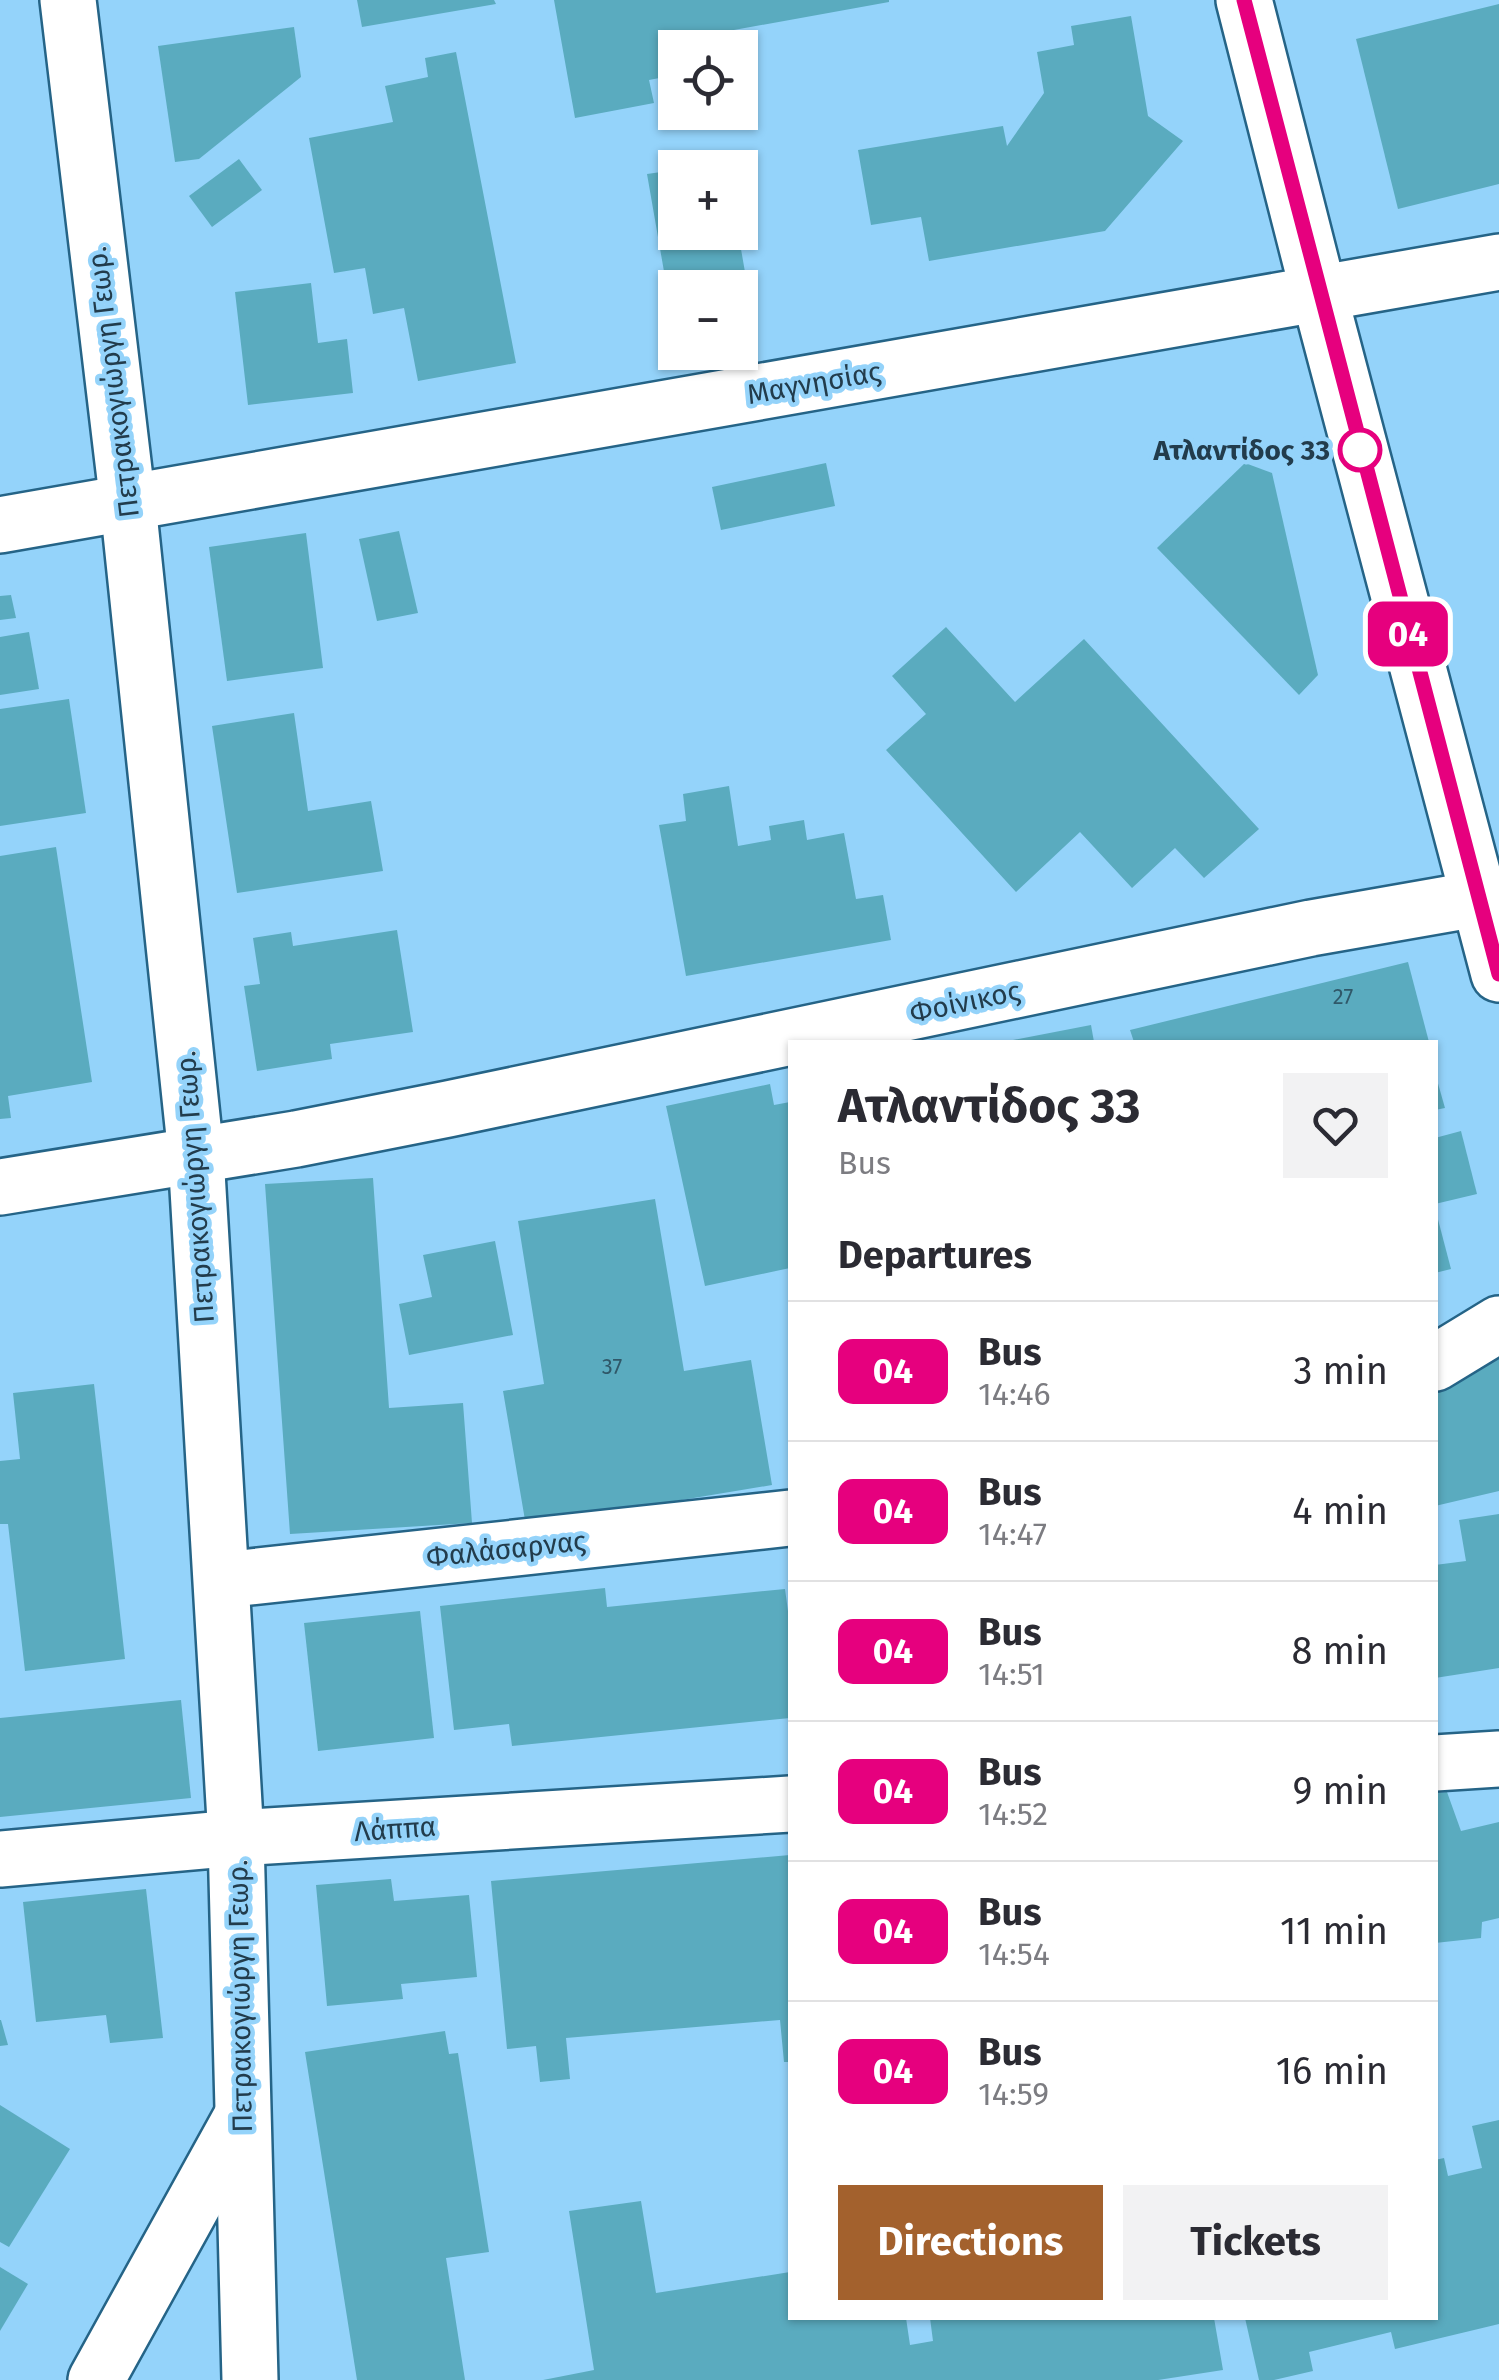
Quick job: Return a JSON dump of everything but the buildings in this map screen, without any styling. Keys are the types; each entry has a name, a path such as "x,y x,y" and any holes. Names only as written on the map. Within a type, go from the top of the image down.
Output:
{"street":[{"name":"Πετρακογιώργη Γεωρ.","path":"68,0 128,504 196,1155 236,1838 250,2380"},
{"path":"1244,0 1319,294 1488,897 1499,974"},
{"name":"Μαγνησίας","path":"0,525 1499,262"},
{"name":"Φοίνικος","path":"0,1187 448,1109 1310,928 1488,897"},
{"path":"1438,1361 1499,1324"},
{"name":"Φαλάσαρνας","path":"222,1580 788,1518"},
{"path":"1438,1764 1499,1759"},
{"name":"Λάππα","path":"0,1859 236,1838 788,1804"},
{"path":"96,2380 243,2116"}],"bus line":[{"name":"04","path":"1244,0 1499,974"}],"place":[{"name":"Ατλαντίδος 33","path":"1360,450"}]}
